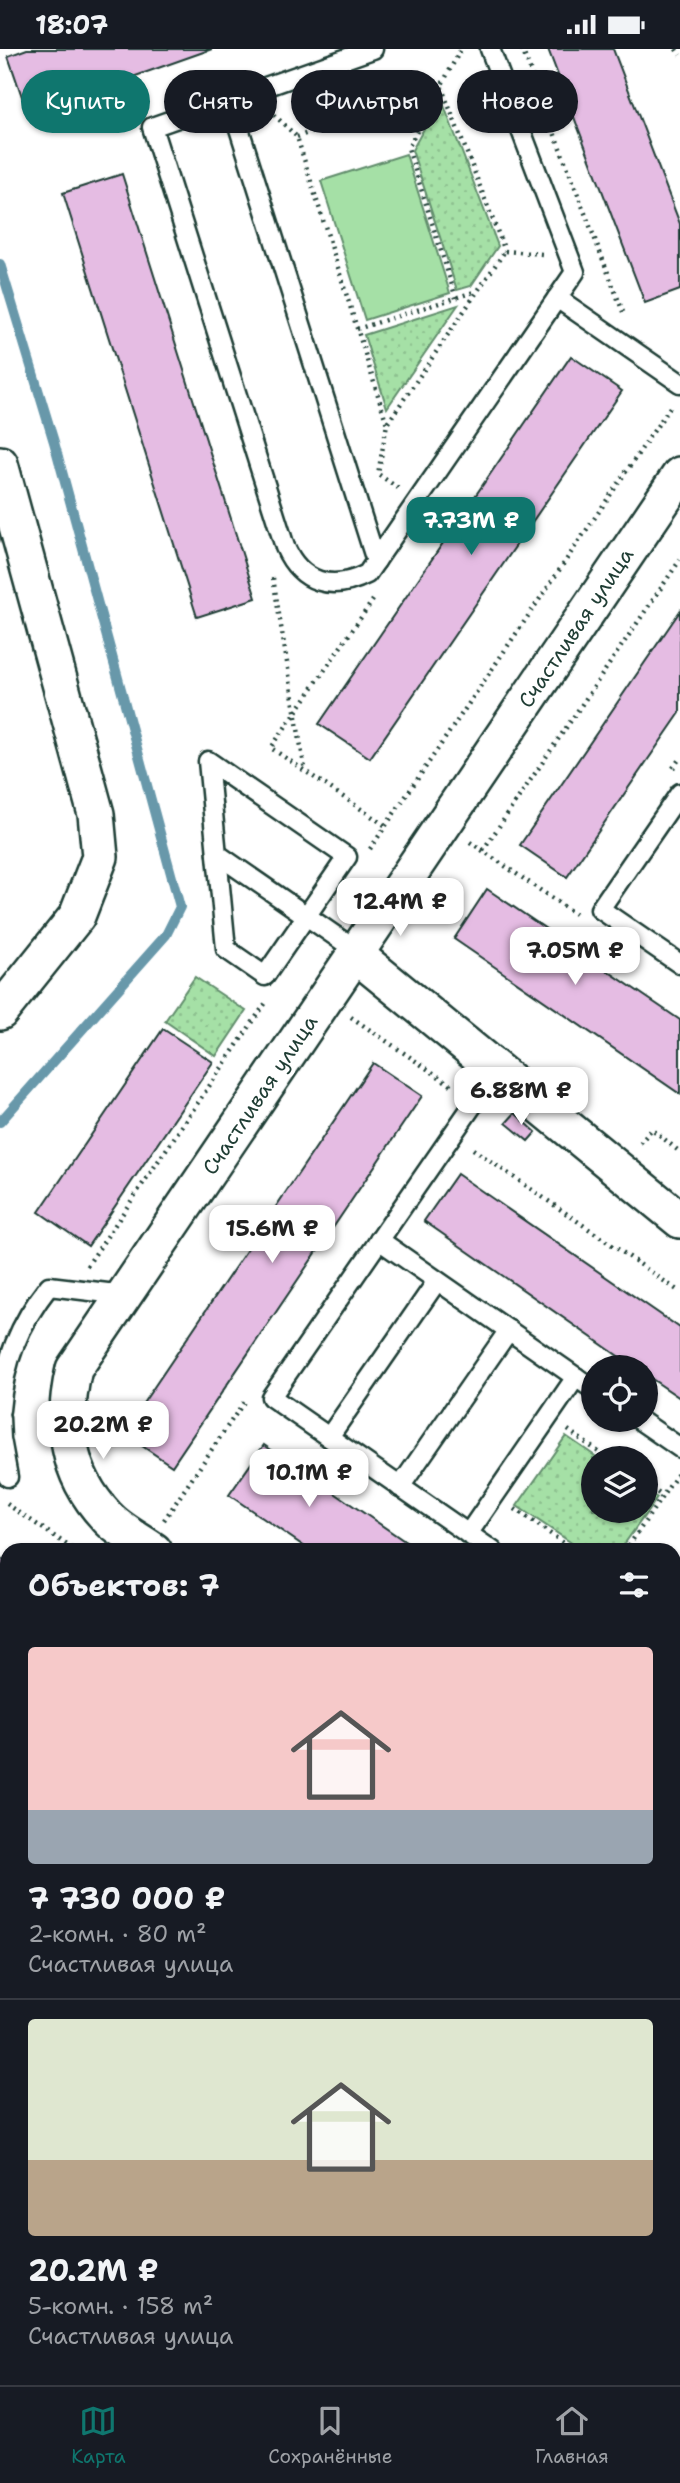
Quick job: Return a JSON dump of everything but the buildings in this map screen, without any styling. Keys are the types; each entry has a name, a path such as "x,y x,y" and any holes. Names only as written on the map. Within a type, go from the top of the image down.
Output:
{"street":[{"path":"0,464 96,814 100,857 77,916 0,1012"},
{"name":"Счастливая улица","path":"143,1543 107,1518 78,1473 69,1448 66,1422 74,1369 680,475"},
{"path":"356,953 680,1220"}],"lane":[{"path":"277,83 373,49"},
{"path":"164,123 152,127 290,558 309,577 321,582 337,584 353,581 367,574 575,272 489,49"},
{"path":"240,133 376,561"},
{"path":"557,298 678,391"},
{"path":"208,761 347,857 306,916 265,976 226,949 208,761"},
{"path":"680,793 600,909 680,964"},
{"path":"217,854 356,953"},
{"path":"481,1543 271,1397 497,1070"},
{"path":"379,1240 581,1381"},
{"path":"329,1437 437,1280"},
{"path":"0,1410 8,1361 18,1334 31,1309 48,1286 124,1295"},
{"path":"400,1487 509,1330"},
{"path":"468,1534 576,1377"},
{"path":"0,1418 8,1477"},
{"path":"657,1432 680,1448"}],"path":[{"path":"443,84 461,49"},
{"path":"522,49 625,315"},
{"path":"676,49 680,55"},
{"path":"378,474 387,424 505,251 443,89"},
{"path":"307,133 296,137 387,424"},
{"path":"416,133 408,148 456,298"},
{"path":"357,329 478,290"},
{"path":"363,859 678,391"},
{"path":"483,851 680,560"},
{"path":"271,748 386,826"},
{"path":"443,824 584,919"},
{"path":"73,1288 274,991"},
{"path":"349,1016 475,1101"},
{"path":"452,1134 680,1292"},
{"path":"564,1428 590,1446"},
{"path":"631,1543 680,1471"},
{"path":"658,1492 663,1496"},
{"path":"0,1499 64,1543"},
{"path":"510,1506 563,1543"}],"green space":[{"path":"443,103 498,246 471,286 457,290 412,150 421,133 443,133"},
{"path":"406,154 450,293 365,320 321,181"},
{"path":"458,305 387,408 364,335"},
{"path":"195,977 246,1011 216,1056 165,1021"},
{"path":"566,1436 581,1446 581,1523 639,1523 625,1543 572,1543 517,1506"}],"waterway":[{"path":"0,264 54,442 180,907 166,935 0,1122"}]}
